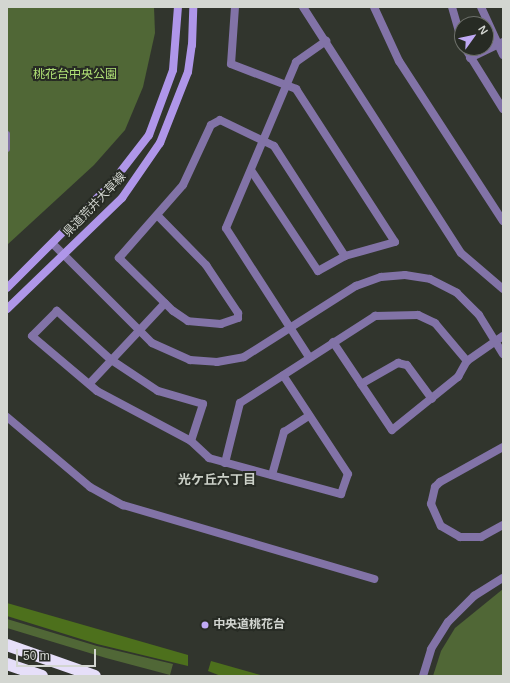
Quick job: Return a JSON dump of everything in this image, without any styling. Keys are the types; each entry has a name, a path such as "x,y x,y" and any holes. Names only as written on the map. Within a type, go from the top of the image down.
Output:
{"highway":[{"path":"7,645 95,676"},
{"path":"7,664 42,676"}],"main road":[{"name":"県道荒井大草線","path":"7,288 53,244 111,184 149,135 173,70 178,7"},
{"name":"県道荒井大草線","path":"7,309 122,198 160,142 188,72 192,45 193,7"}],"street":[{"path":"235,7 231,64 296,89 394,242 345,256 318,271 251,170"},
{"path":"303,7 461,253 503,289"},
{"path":"374,7 399,61 503,221"},
{"path":"481,7 500,43 503,55"},
{"path":"309,357 226,228 296,62 326,41"},
{"path":"500,43 470,58 503,109"},
{"path":"158,216 206,265 238,313 238,318 221,324 199,324 188,321 165,303 119,258 125,247 158,216 192,170 211,125 220,120 264,139 274,146 345,256"},
{"path":"7,134 7,149"},
{"path":"53,244 152,343 179,357 213,363 244,357 356,286 381,277 405,275 430,279 457,293 479,315 503,354"},
{"path":"91,382 138,330 165,303"},
{"path":"191,441 203,404 158,391 110,360 57,311 32,336 117,404 191,441 209,458 341,494 348,474 283,375"},
{"path":"225,462 240,403 309,357 375,316 418,315 435,323 467,361"},
{"path":"333,342 392,430 458,377 467,361 503,336"},
{"path":"361,384 398,363 407,365 432,399"},
{"path":"272,475 284,432 309,416"},
{"path":"7,417 90,487 123,505 374,579"},
{"path":"503,447 440,482 435,487 431,504 441,526 460,537 481,537 503,525"},
{"path":"424,676 431,649 448,622 474,596 503,578"}],"green space":[{"name":"桃花台中央公園","path":"7,7 154,7 155,33 143,87 125,130 94,165 7,245"},
{"path":"503,589 503,676 433,676 441,651 455,628"},
{"path":"7,603 188,655 188,666 97,644 7,616"},
{"path":"7,619 97,646 173,664 170,675 106,658 7,628"},
{"path":"211,661 264,676 221,676 208,671"}],"place":[{"name":"中央道桃花台","path":"205,625"}],"district":[{"name":"光ケ丘六丁目","path":"217,480"}]}
